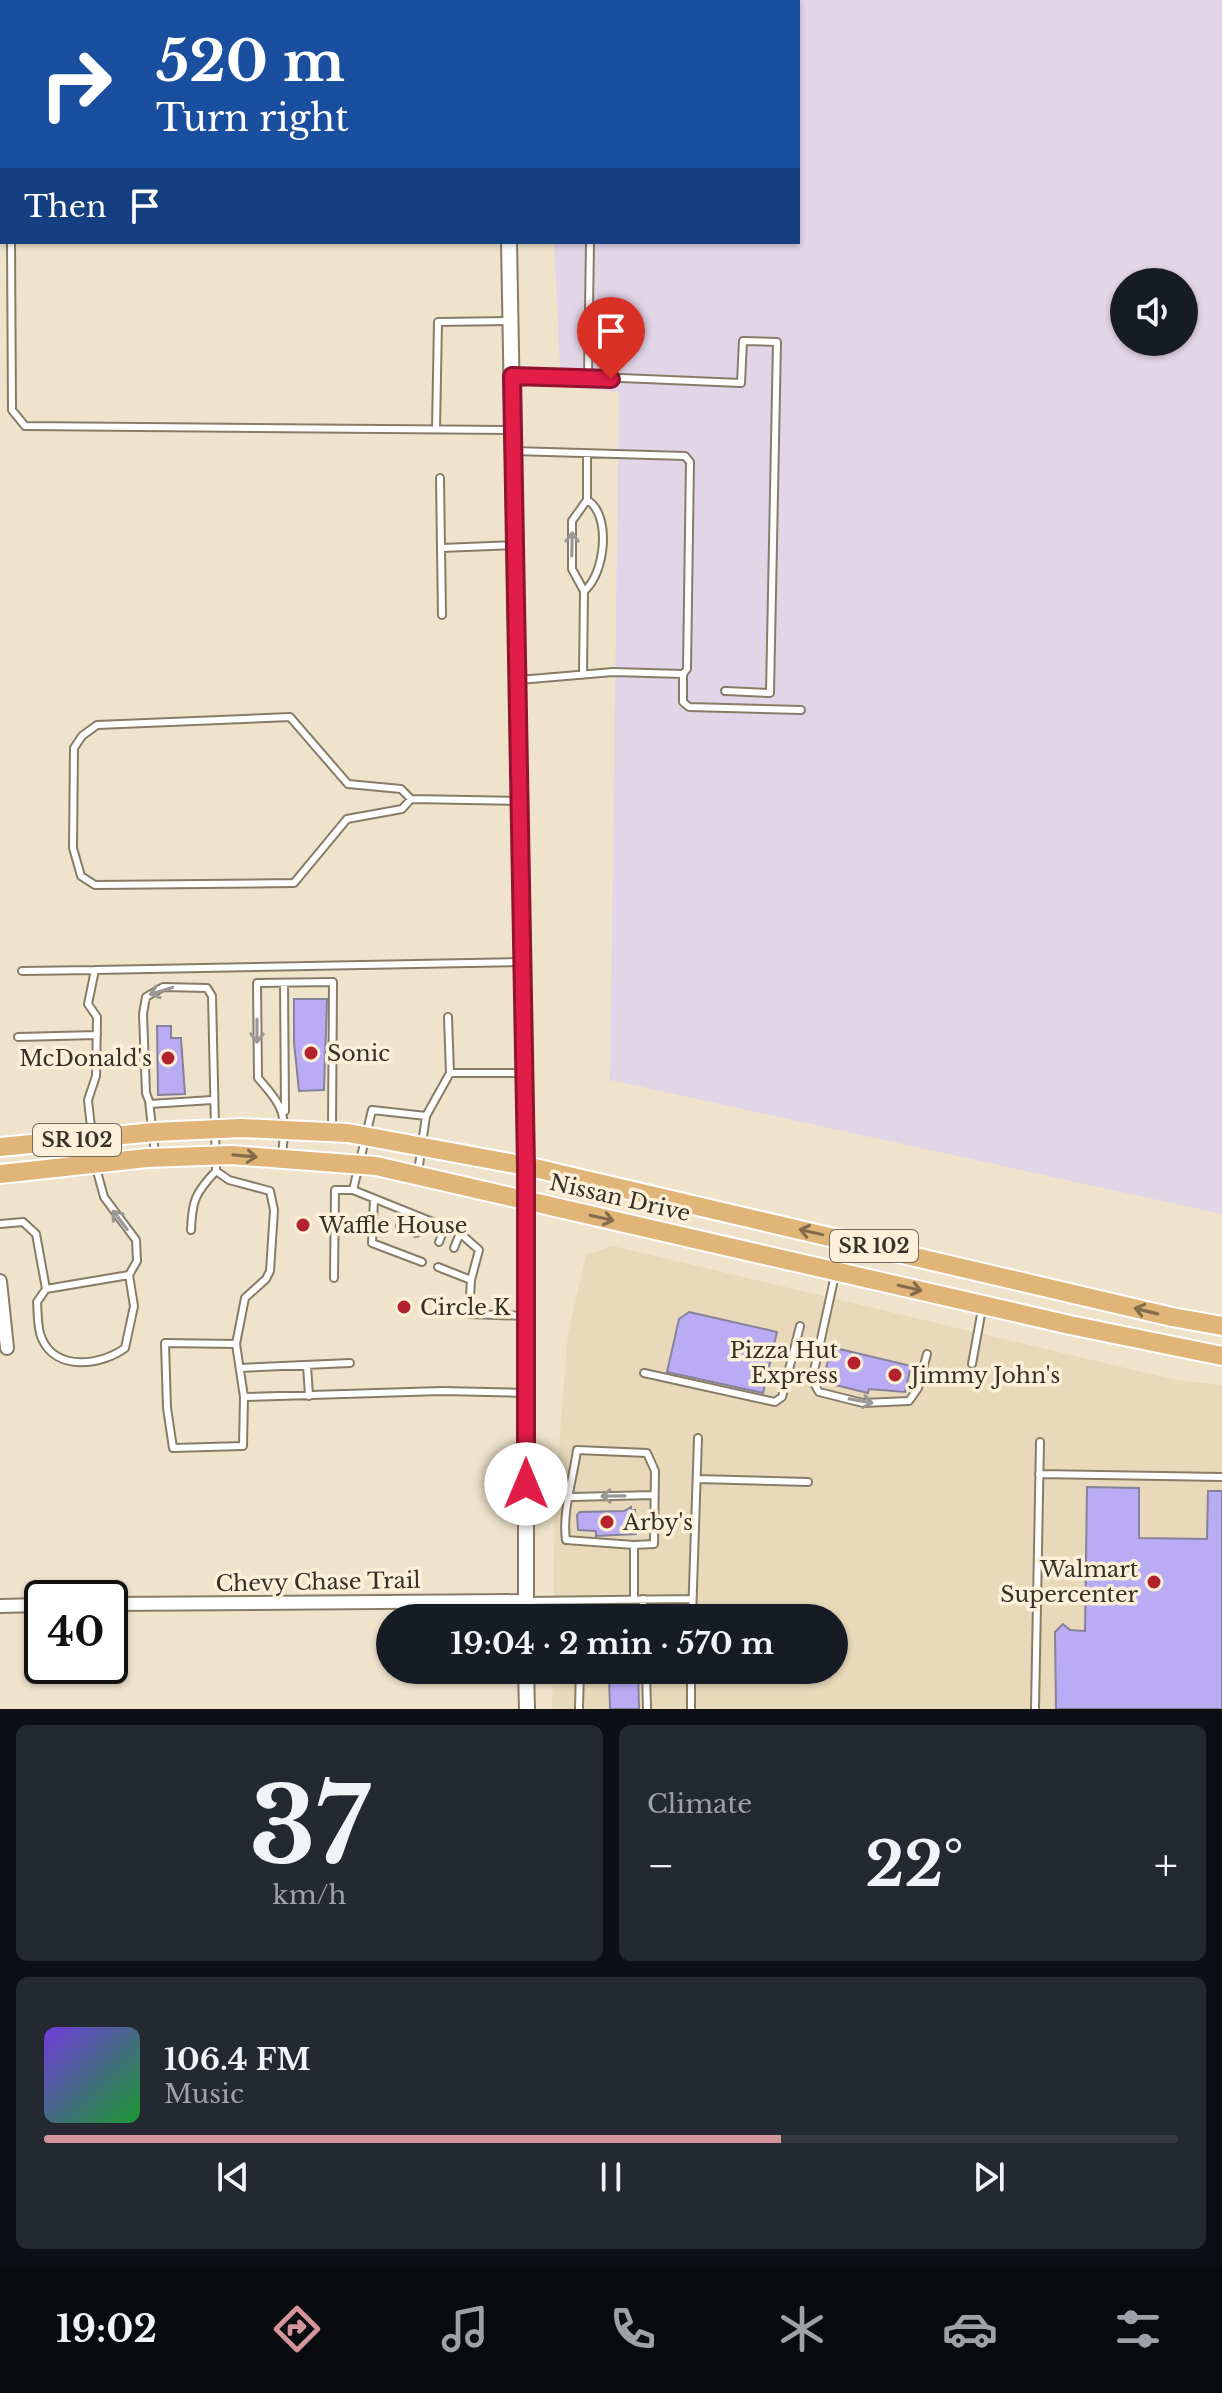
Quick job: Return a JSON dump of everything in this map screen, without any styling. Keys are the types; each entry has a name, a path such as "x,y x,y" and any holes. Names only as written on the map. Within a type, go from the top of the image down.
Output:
{"main road":[{"name":"Nissan Drive","path":"0,1147 285,1122 526,1166 1172,1317 1222,1326"},
{"name":"Nissan Drive","path":"0,1174 155,1158 215,1163 282,1159 361,1165 1222,1356"}],"street":[{"path":"509,244 526,1166 526,1601"},
{"path":"0,1281 7,1348"},
{"name":"Chevy Chase Trail","path":"128,1604 526,1601"},
{"path":"0,1606 24,1605"},
{"path":"526,1684 527,1709"}],"lane":[{"path":"11,244 12,410 25,426 513,430"},
{"path":"588,377 590,244"},
{"path":"436,429 438,322 511,321"},
{"path":"512,376 741,383 743,341 777,342 770,693 725,691"},
{"path":"513,451 685,456 690,462 687,669 683,674 683,702 689,707 801,710"},
{"path":"583,674 584,591 572,569 572,521 587,500 587,454"},
{"path":"440,478 442,615"},
{"path":"584,591 592,585 601,565 600,518 596,506 587,500"},
{"path":"441,548 515,545"},
{"path":"517,680 613,672 683,674"},
{"path":"411,799 402,809 347,819 294,883 95,885 81,876 73,848 74,748 82,736 97,725 290,717 348,784 401,789 411,799 519,801"},
{"path":"22,971 522,962"},
{"path":"331,1132 335,966"},
{"path":"256,967 258,1078 275,1097 285,1122"},
{"path":"191,1230 192,1203 215,1163 212,996 207,988 207,968"},
{"path":"0,1224 23,1222 36,1234 46,1289 37,1302 42,1340 54,1353 73,1362 90,1363 115,1356 125,1348 134,1306 129,1275 137,1261 136,1240 104,1197 90,1138 88,1100 96,1076 97,1017 88,1004 95,970"},
{"path":"257,983 333,982"},
{"path":"282,1159 285,1122 284,983"},
{"path":"155,1158 154,1132 146,1093 143,1014 146,997 163,987 207,988"},
{"path":"417,1176 426,1116 450,1073 448,1017"},
{"path":"18,1037 97,1035"},
{"path":"450,1073 524,1073"},
{"path":"150,1104 212,1100"},
{"path":"353,1190 372,1110 426,1116"},
{"path":"215,1163 229,1180 270,1191 274,1210 270,1271 245,1298 236,1344 244,1397 243,1446 173,1448 167,1408 165,1343 236,1344"},
{"path":"334,1278 335,1190 353,1190 460,1233 479,1250 471,1280 469,1314 526,1316"},
{"path":"374,1199 372,1243 422,1262"},
{"path":"400,1226 405,1212"},
{"path":"416,1233 422,1218"},
{"path":"439,1242 445,1227"},
{"path":"454,1248 460,1233"},
{"path":"390,1250 394,1241"},
{"path":"406,1256 410,1248"},
{"path":"444,1267 471,1280"},
{"path":"836,1271 812,1380 819,1392 863,1403 909,1401 918,1388 927,1354"},
{"path":"46,1289 129,1275"},
{"path":"972,1364 983,1305"},
{"path":"644,1373 775,1402 782,1397 800,1326"},
{"path":"240,1368 350,1363"},
{"path":"307,1365 309,1396"},
{"path":"244,1397 442,1391 526,1393"},
{"path":"692,1604 698,1438"},
{"path":"1035,1709 1040,1442"},
{"path":"577,1450 647,1453 655,1471 654,1495 654,1544 566,1540 563,1518 571,1497 577,1450"},
{"path":"1039,1474 1222,1477"},
{"path":"697,1479 808,1482"},
{"path":"571,1497 654,1495"},
{"path":"634,1545 634,1599"},
{"path":"643,1599 643,1604"},
{"path":"526,1601 692,1599"},
{"path":"579,1709 580,1684"},
{"path":"646,1684 647,1709"},
{"path":"691,1684 691,1709"}],"shaded area":[{"path":"800,0 1222,0 1222,1214 610,1080 619,392 561,386 554,244 800,244"},
{"path":"613,1246 1176,1380 1222,1385 1222,1709 552,1709 553,1684 848,1684 848,1604 553,1604 555,1496 568,1334 586,1255"}],"building":[{"name":"Sonic","path":"294,999 327,999 324,1090 299,1091"},
{"name":"McDonald's","path":"157,1026 171,1026 171,1038 181,1038 185,1094 158,1095"},
{"path":"689,1312 777,1332 763,1393 667,1372 679,1319"},
{"path":"831,1347 911,1366 905,1392 869,1389 868,1393 823,1382"},
{"name":"Walmart Supercenter","path":"1087,1487 1139,1488 1139,1538 1207,1539 1208,1491 1222,1491 1222,1709 1056,1709 1055,1632 1063,1624 1070,1630 1085,1631"},
{"name":"Arby's","path":"631,1507 635,1510 636,1534 596,1536 596,1531 578,1530 577,1515 580,1512 624,1511"},
{"path":"609,1684 638,1684 639,1709 610,1709"}],"place":[{"name":"Sonic","path":"311,1053"},
{"name":"McDonald's","path":"168,1058"},
{"name":"Waffle House","path":"303,1225"},
{"name":"Circle K","path":"404,1307"},
{"name":"Pizza Hut Express","path":"854,1363"},
{"name":"Jimmy John's","path":"895,1375"},
{"name":"Arby's","path":"607,1522"},
{"name":"Walmart Supercenter","path":"1154,1582"}],"route":[{"path":"526,1484 526,1166 512,376 611,379"}]}
